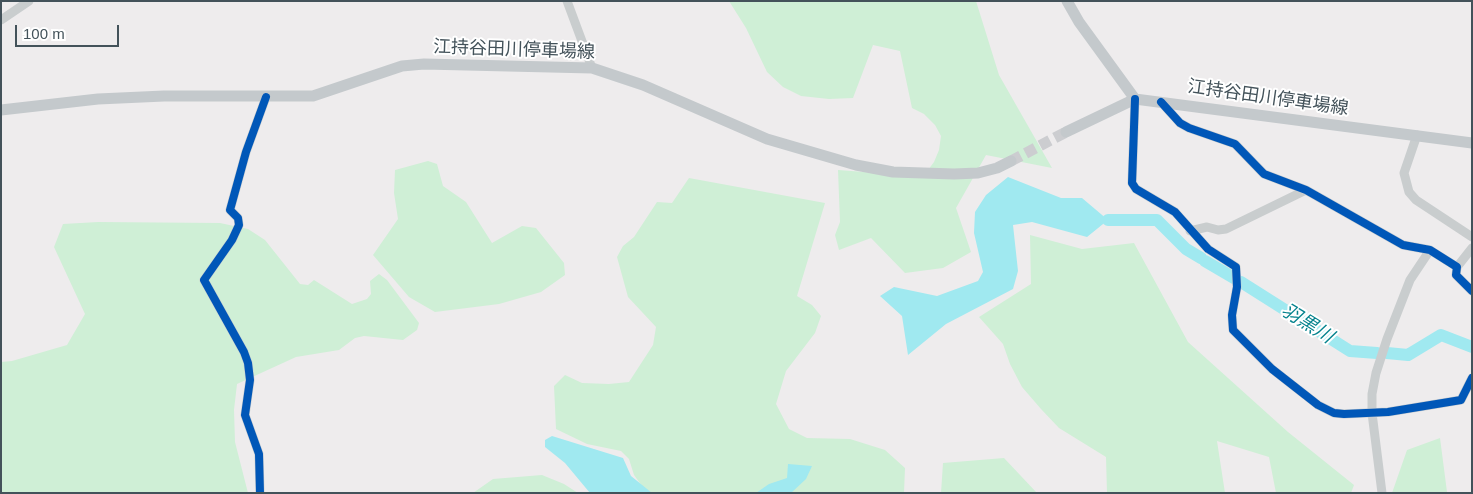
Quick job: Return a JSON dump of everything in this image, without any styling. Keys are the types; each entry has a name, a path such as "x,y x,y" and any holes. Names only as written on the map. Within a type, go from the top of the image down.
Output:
{"main road":[{"path":"1066,1 1078,22 1135,99 1066,132"},
{"name":"江持谷田川停車場線","path":"1,110 108,98 164,96 266,97 325,94 402,66 424,64 592,68 643,86 767,139 856,165 893,172 954,174 978,173 997,168 1012,161"},
{"name":"江持谷田川停車場線","path":"1135,99 1472,143"}],"street":[{"path":"1,20 29,1"},
{"path":"567,1 592,68"},
{"path":"260,493 259,454 245,415 250,380 248,363 244,352 204,280 232,240 239,225 238,218 230,210 246,152 266,97"},
{"path":"1135,99 1132,183 1136,189 1175,212 1208,249 1236,267 1237,287 1232,322 1237,335 1272,368 1324,408 1344,414 1372,413 1462,400 1472,378"},
{"path":"1161,102 1180,123 1198,132 1235,144 1264,174 1306,190 1402,245 1417,246 1430,250 1457,267"},
{"path":"1417,135 1404,173 1409,192 1416,200 1472,237"},
{"path":"1190,230 1207,226 1218,230 1226,228 1306,190"},
{"path":"1472,248 1457,267 1456,274 1472,291"},
{"path":"1382,493 1372,413 1374,387 1387,339 1410,280 1430,250"}],"green space":[{"path":"729,1 976,1 999,75 1052,168 986,155 956,208 971,252 943,268 905,273 871,238 839,250 835,235 840,222 838,170 918,176 928,170 934,162 939,150 941,136 935,125 924,114 912,108 900,51 873,45 853,98 829,99 801,96 783,87 767,72 746,28"},
{"path":"428,161 437,164 443,186 466,202 492,243 522,226 536,228 564,263 565,275 541,292 499,304 435,312 409,297 373,255 398,219 394,193 395,170"},
{"path":"689,178 825,203 797,296 812,305 821,316 815,333 786,371 776,404 789,429 807,438 850,439 885,450 905,468 904,493 647,493 634,475 629,459 621,451 587,444 556,429 554,386 565,375 582,383 609,384 629,382 653,345 656,327 628,297 617,257 623,246 634,237 657,202 672,203"},
{"path":"98,222 220,223 248,229 265,240 300,284 308,285 314,280 352,304 367,299 371,294 370,281 379,274 387,280 419,323 417,330 403,340 364,336 355,338 339,350 296,357 237,384 234,410 235,442 248,493 1,493 1,362 12,361 67,345 85,314 54,247 63,224"},
{"path":"1030,235 1082,249 1134,243 1188,342 1288,432 1354,485 1351,493 1276,493 1269,457 1217,441 1225,493 1107,493 1106,457 1059,428 1041,409 1022,387 1010,364 1003,344 979,317 1031,284"},
{"path":"1440,438 1447,492 1454,493 1392,493 1407,450"},
{"path":"1004,458 1037,493 941,493 943,463"},
{"path":"542,475 564,484 578,493 473,493 493,479"}],"water":[{"path":"1008,177 1061,198 1082,198 1108,220 1087,237 1032,222 1013,225 1018,271 1013,289 946,324 908,355 902,316 880,296 894,287 937,296 978,281 983,272 974,233 975,212 986,195"},
{"path":"552,436 623,458 631,476 652,493 590,493 565,463 545,447 545,440"},
{"path":"788,464 812,466 806,479 791,493 756,493 769,484 787,478"}],"waterway":[{"name":"羽黒川","path":"1108,220 1157,220 1186,249 1201,258"},
{"name":"羽黒川","path":"1205,261 1234,278"},
{"name":"羽黒川","path":"1241,282 1350,351 1377,353"},
{"name":"羽黒川","path":"1387,353 1408,355 1441,335 1472,347"}],"tunnel":[{"path":"1011,161 1066,132"}],"cycle path":[{"path":"260,493 259,454 245,415 250,380 248,363 244,352 204,280 232,240 239,225 238,218 230,210 246,152 266,97"},
{"path":"1135,99 1132,183 1136,189 1175,212 1208,249 1236,267 1237,287 1232,315 1233,330 1272,369 1318,405 1334,413 1344,414 1388,412 1461,400 1472,378"},
{"path":"1161,102 1180,123 1235,144 1264,174 1306,190 1403,245 1430,250 1457,267 1456,275 1472,291"}]}
